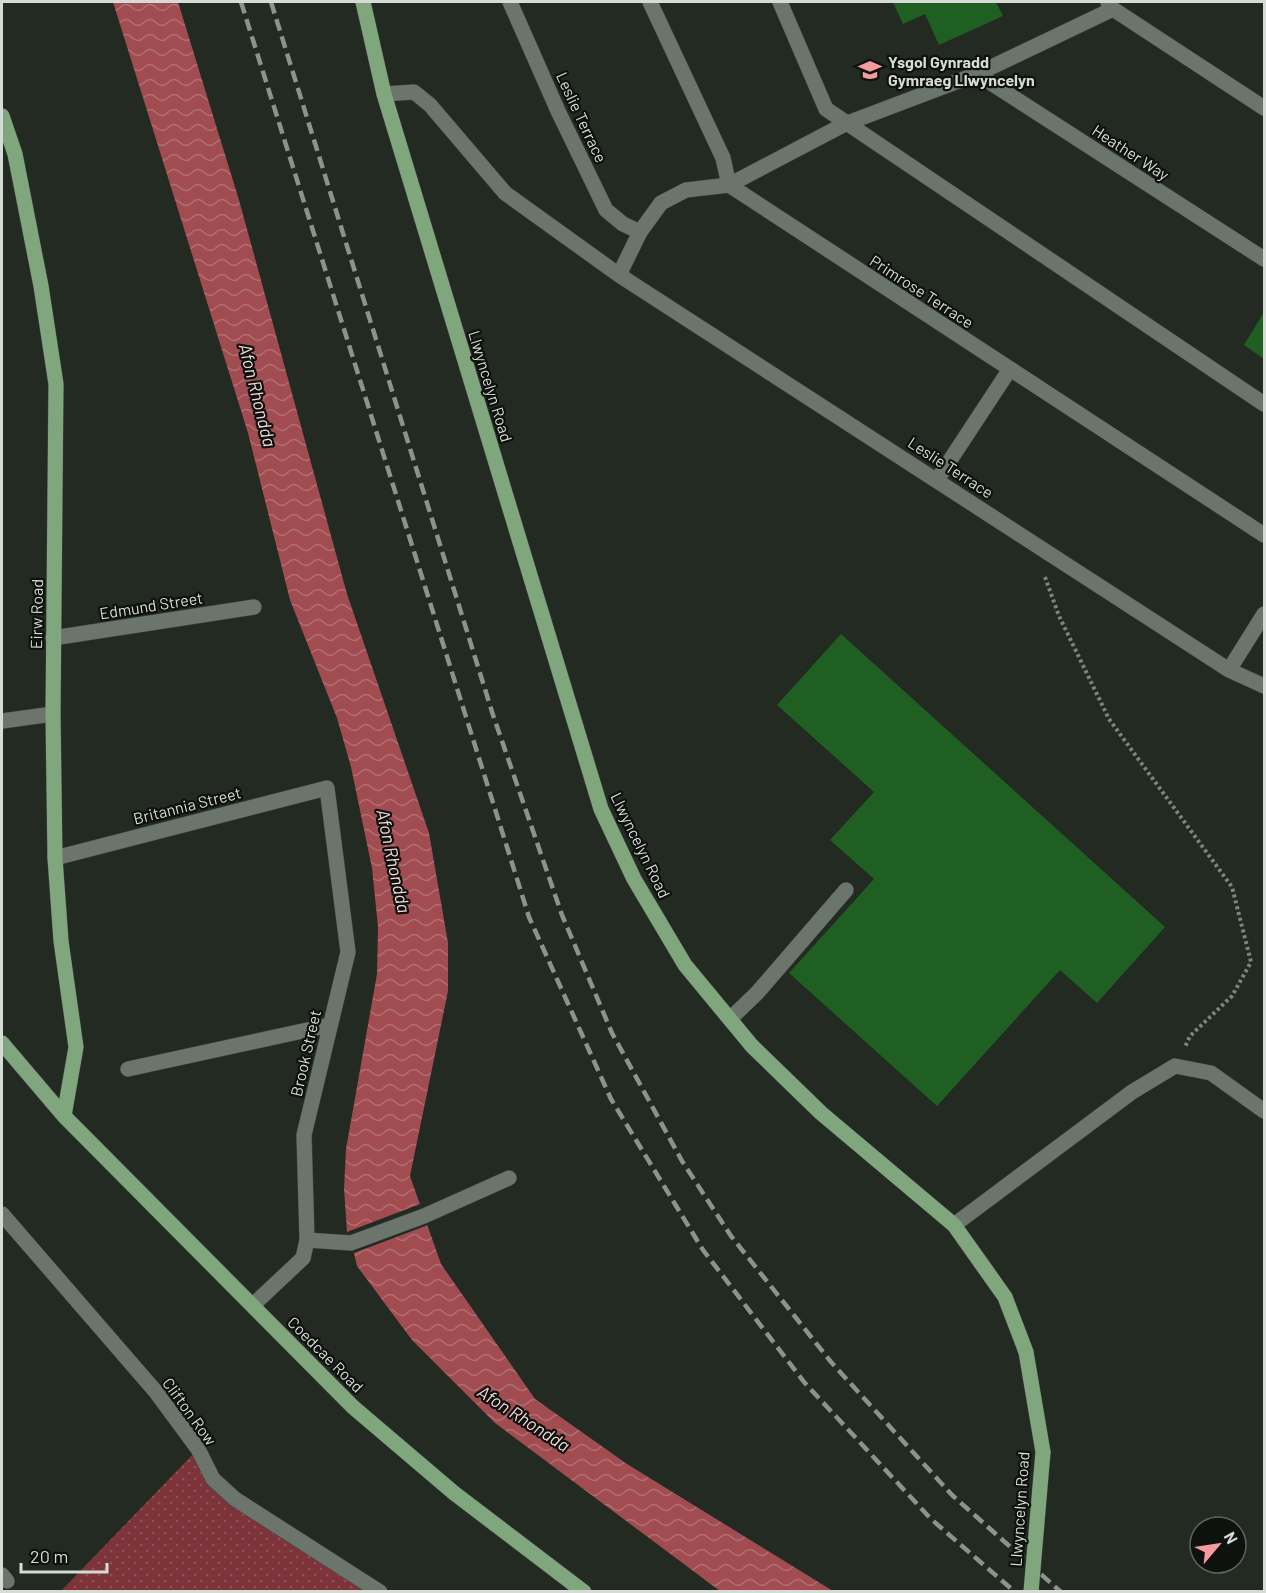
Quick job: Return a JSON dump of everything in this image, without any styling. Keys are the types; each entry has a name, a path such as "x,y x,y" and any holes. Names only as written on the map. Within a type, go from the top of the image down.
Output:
{"main road":[{"name":"Llwyncelyn Road","path":"363,2 384,94 601,809 634,879 686,965 752,1046 821,1113 954,1225 1005,1297 1026,1352 1043,1452 1030,1592"},
{"name":"Eirw Road","path":"2,116 17,165 41,286 56,384 57,491 53,638 55,858 61,941 76,1047 64,1116"},
{"name":"Coedcae Road","path":"2,1043 64,1116 353,1407 454,1493 584,1592"}],"street":[{"name":"Leslie Terrace","path":"510,2 558,111 606,210 623,224 640,232"},
{"path":"650,2 723,158 729,185"},
{"path":"780,2 826,109 845,124 1264,404"},
{"path":"619,275 640,232 661,203 686,190 729,185 845,124 977,74 1110,5 1264,108"},
{"name":"Heather Way","path":"977,74 1264,259"},
{"name":"Leslie Terrace","path":"384,94 414,93 430,105 505,193 619,275 1230,670 1264,686"},
{"name":"Primrose Terrace","path":"729,185 1264,535"},
{"path":"937,480 1010,369"},
{"name":"Edmund Street","path":"53,638 254,607"},
{"path":"1230,670 1264,614"},
{"path":"2,721 53,714"},
{"name":"Britannia Street","path":"55,858 327,788"},
{"name":"Brook Street","path":"253,1305 303,1258 307,1240 304,1135 348,952 327,788"},
{"path":"730,1019 757,993 846,890"},
{"path":"128,1069 330,1025"},
{"path":"954,1225 1132,1092 1174,1066 1211,1073 1264,1111"},
{"path":"307,1240 351,1243 424,1216 509,1178"},
{"name":"Clifton Row","path":"2,1214 156,1392 198,1449 213,1479 235,1499 380,1592"}],"path":[{"path":"1031,540 1059,616 1109,719 1232,886 1251,962 1232,996 1190,1036 1180,1061 1174,1066"}],"shaded area":[{"path":"198,1449 213,1479 380,1592 60,1592"}],"water":[{"name":"Afon Rhondda","path":"113,2 178,2 239,200 347,594 429,833 448,943 448,991 410,1176 441,1264 535,1399 627,1464 833,1591 720,1591 495,1423 412,1340 357,1266 347,1232 344,1189 346,1149 377,974 378,927 372,868 351,767 337,718 290,600 248,433"}],"pier":[{"path":"420,1204 428,1225 354,1253 347,1232"}],"building":[{"path":"893,2 996,2 1003,16 939,45 925,14 903,24"},
{"path":"1264,312 1264,359 1244,345"},
{"path":"841,634 1165,927 1097,1003 1060,970 937,1106 789,973 874,879 830,840 874,792 777,705"}],"railway":[{"path":"241,2 529,917 611,1099 703,1250 804,1382 931,1519 1015,1592"},
{"path":"271,2 493,715 562,915 612,1033 682,1161 731,1236 831,1362 952,1495 1061,1592"}],"place":[{"name":"Ysgol Gynradd Gymraeg Llwyncelyn","path":"870,70"}]}
